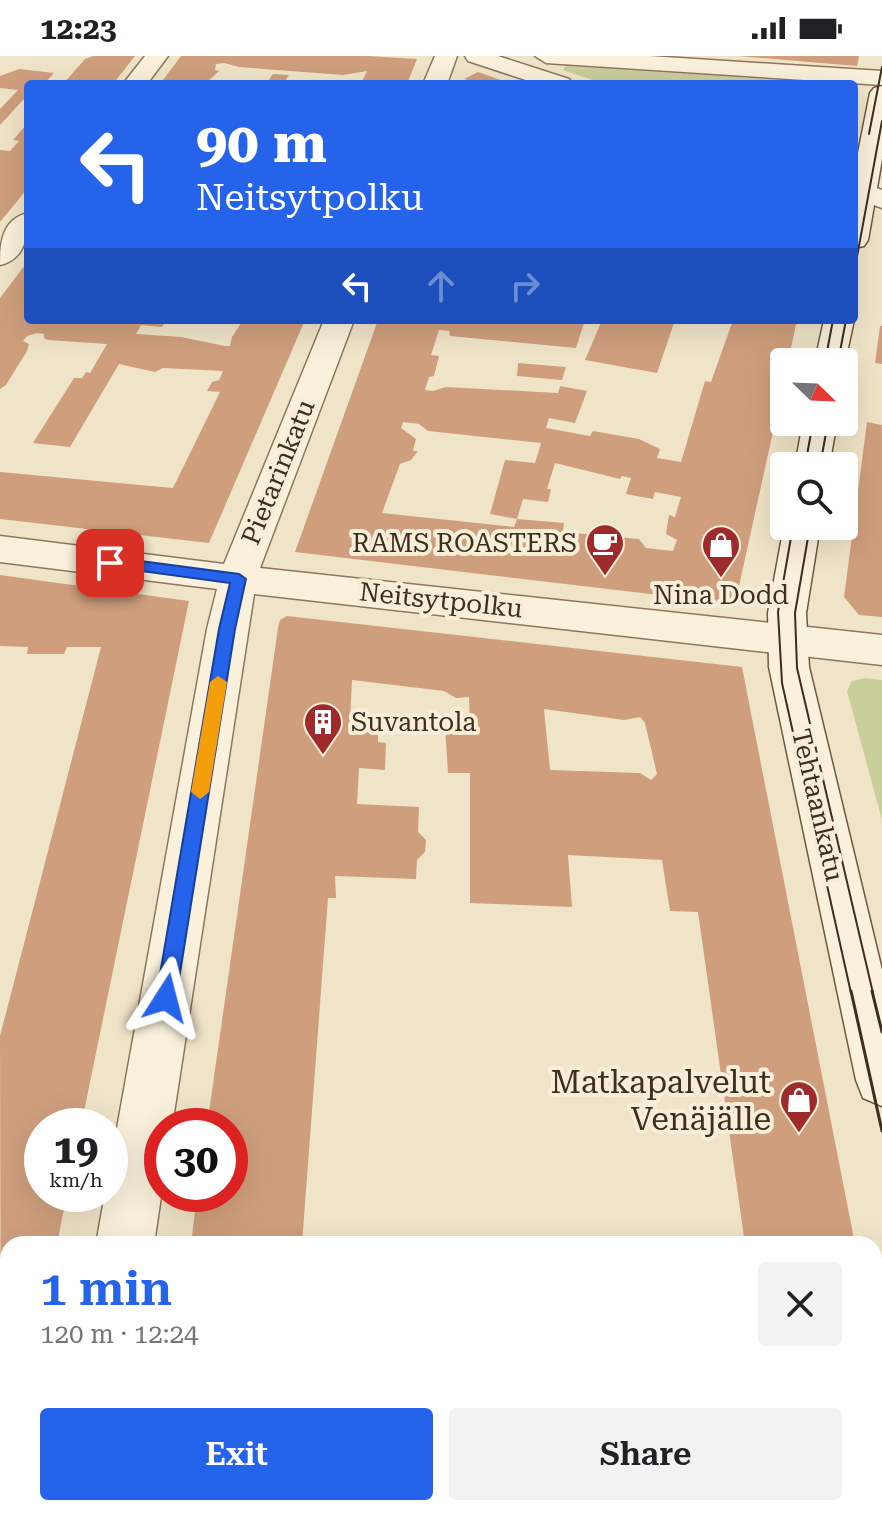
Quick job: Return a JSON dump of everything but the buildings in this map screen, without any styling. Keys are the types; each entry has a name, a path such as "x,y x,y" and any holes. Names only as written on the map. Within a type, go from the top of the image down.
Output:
{"street":[{"path":"138,80 157,56"},
{"path":"437,80 446,56"},
{"path":"476,56 549,80"},
{"path":"546,56 882,78"},
{"path":"858,224 882,93"},
{"path":"0,257 24,226"},
{"name":"Pietarinkatu","path":"126,1236 224,645 245,553 337,324"},
{"path":"834,348 838,324"},
{"name":"Tehtaankatu","path":"799,540 788,599 786,639 793,693 882,1080"},
{"name":"Neitsytpolku","path":"0,549 239,579 882,650"}],"green space":[{"path":"566,66 779,80 592,80 563,70"},
{"path":"865,678 882,680 882,820 847,691 852,681"}],"tram line":[{"path":"869,134 882,67"},
{"path":"858,251 882,121"},
{"path":"828,348 832,324"},
{"path":"841,348 845,324"},
{"path":"808,452 810,436"},
{"path":"823,452 825,436"},
{"path":"791,540 778,612 782,683 851,993"},
{"path":"808,540 795,613 797,668 873,993"},
{"path":"851,991 882,1131"},
{"path":"872,991 882,1032"}],"slow traffic":[{"path":"200,792 218,682"}],"place":[{"name":"RAMS ROASTERS","path":"605,577"},
{"name":"Nina Dodd","path":"721,579"},
{"name":"Suvantola","path":"323,756"},
{"name":"Matkapalvelut Venäjälle","path":"799,1134"}],"route":[{"path":"110,563 239,579 227,629 166,998"}]}
